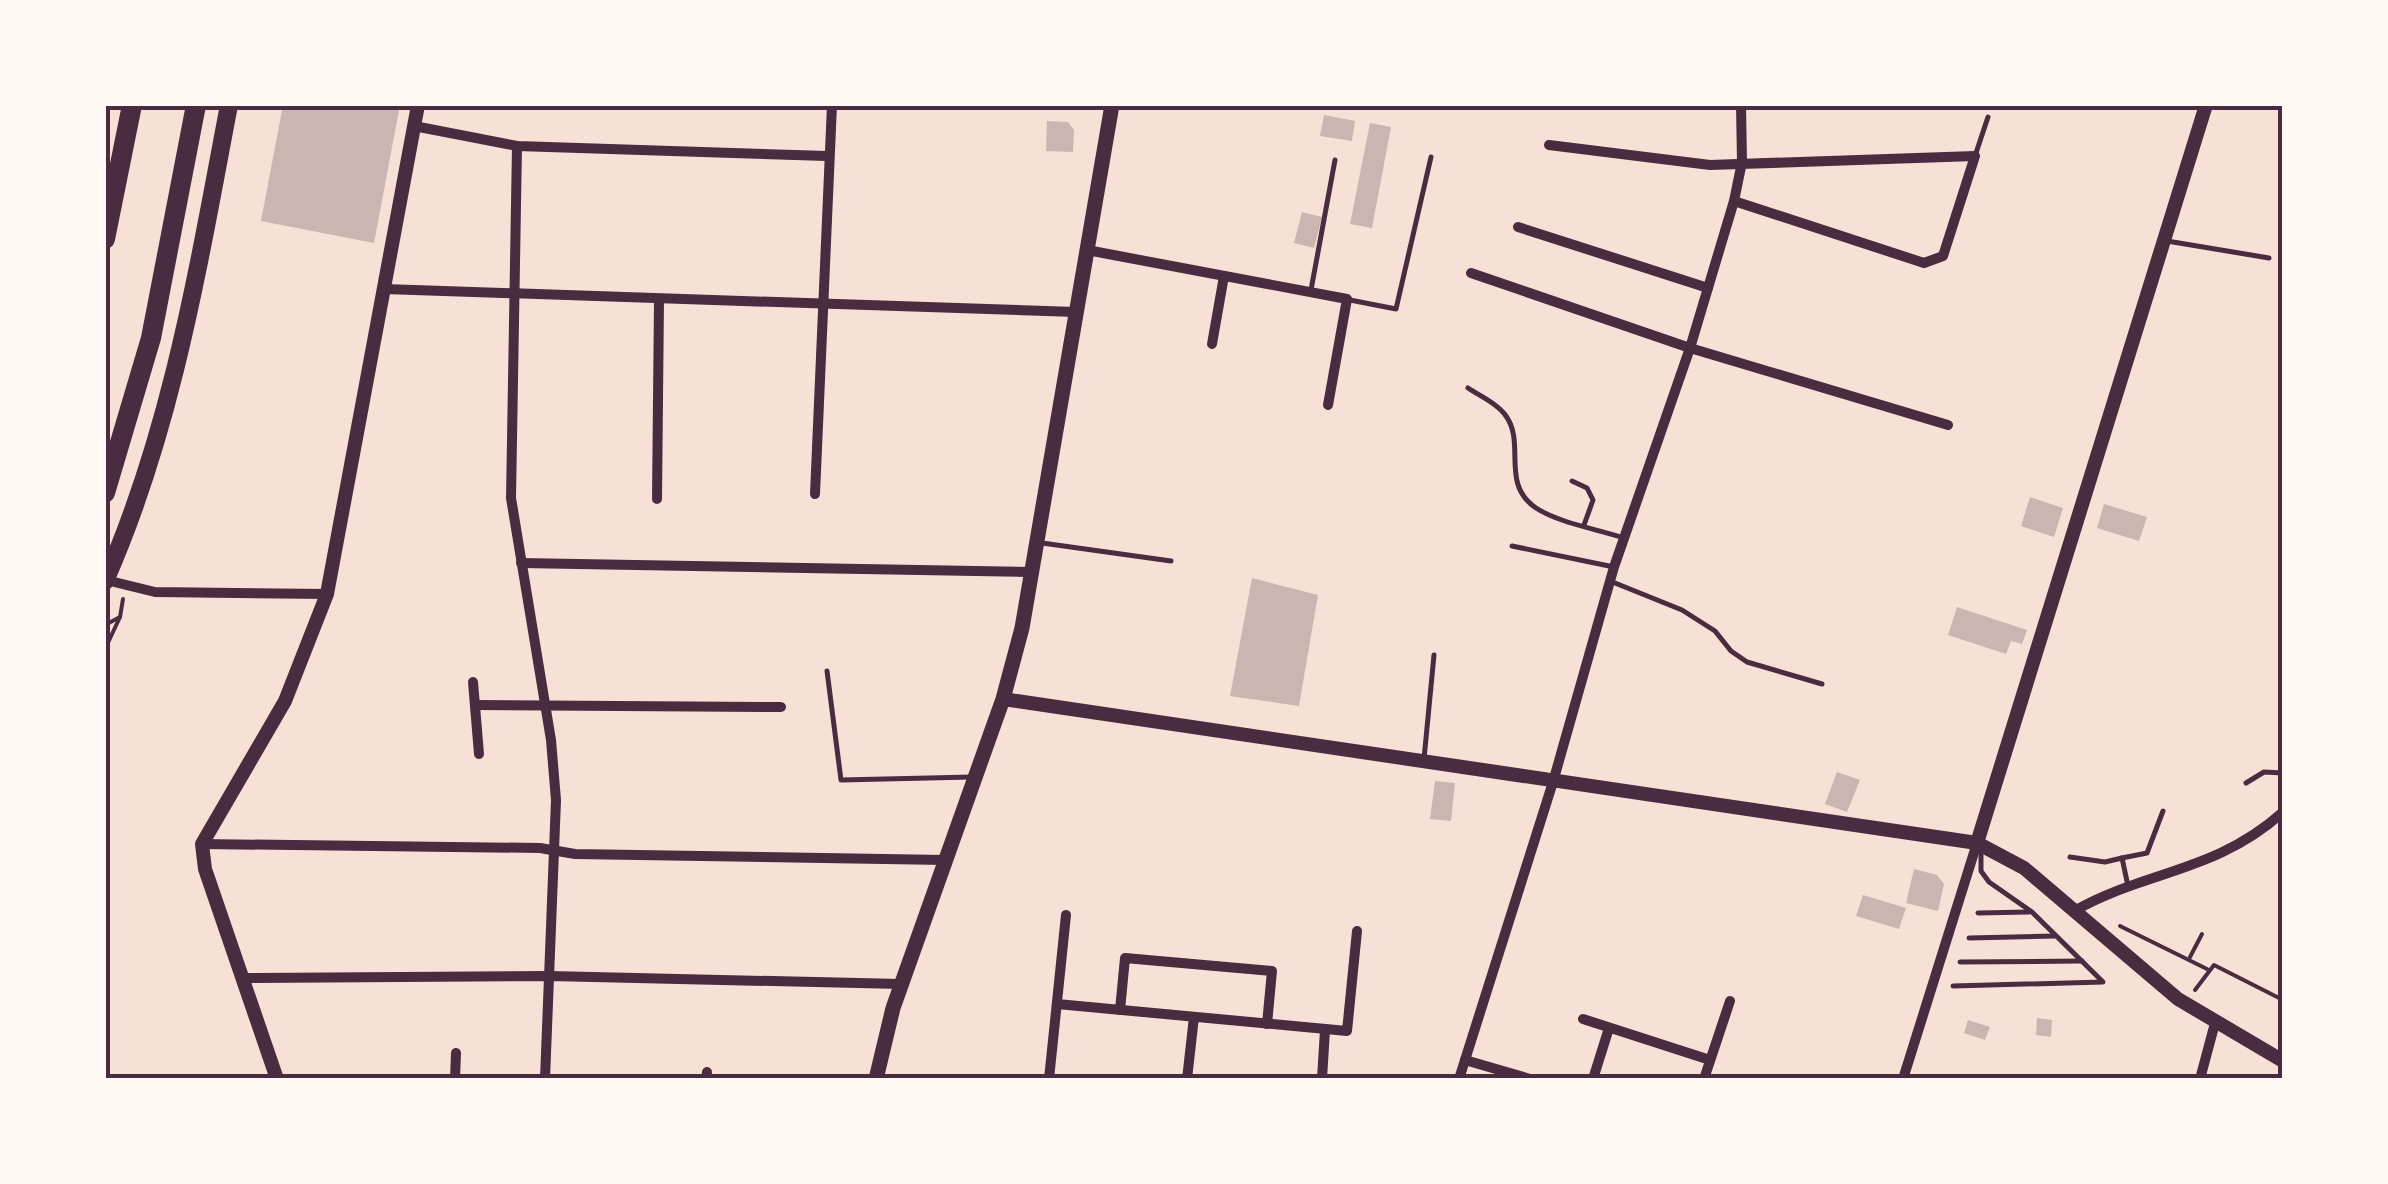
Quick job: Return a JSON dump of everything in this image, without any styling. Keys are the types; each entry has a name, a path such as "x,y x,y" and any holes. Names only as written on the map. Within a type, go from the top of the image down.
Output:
{"highway":[{"path":"105,238 132,105"},
{"path":"105,493 151,338 196,105"}],"main road":[{"path":"105,580 151,462 177,370 229,105"},
{"path":"876,1079 901,984 1003,699 1039,543 1112,105"}],"street":[{"path":"278,1079 205,868 202,844 285,701 327,594 418,105"},
{"path":"814,494 832,105"},
{"path":"1460,1079 1553,782 1610,580 1690,348 1734,201 1742,162 1741,105"},
{"path":"1902,1079 1979,843 2206,105"},
{"path":"414,126 517,146 827,156"},
{"path":"1548,145 1710,165 1975,156 1943,256 1936,261 1924,262 1734,201"},
{"path":"517,146 517,295 510,482 555,774 556,850 545,1079"},
{"path":"1518,227 1708,288"},
{"path":"1087,250 1347,299 1328,405"},
{"path":"1471,272 1690,348 1948,424"},
{"path":"1212,344 1224,276"},
{"path":"384,288 1076,312"},
{"path":"656,499 659,300"},
{"path":"521,563 1033,572"},
{"path":"105,580 155,592 327,594"},
{"path":"473,682 479,754"},
{"path":"1003,699 1979,843 2011,858 2158,984 2215,1024 2283,1062"},
{"path":"475,705 782,707"},
{"path":"2074,911 2089,902 2219,856 2253,839 2283,812"},
{"path":"202,844 946,860"},
{"path":"1048,1079 1066,915"},
{"path":"1057,1004 1347,1031 1357,930"},
{"path":"1120,1010 1124,958 1272,971 1267,1024"},
{"path":"242,978 550,976 901,984"},
{"path":"1704,1079 1730,1001"},
{"path":"1188,1079 1194,1017"},
{"path":"1582,1019 1710,1060"},
{"path":"2200,1079 2215,1024"},
{"path":"1593,1079 1610,1028"},
{"path":"1322,1079 1326,1030"},
{"path":"455,1079 456,1053"},
{"path":"1465,1060 1530,1079"}],"lane":[{"path":"1975,156 1988,118"},
{"path":"1347,299 1396,308 1431,157"},
{"path":"1311,292 1335,160"},
{"path":"2164,241 2269,258"},
{"path":"1468,388 1505,413 1511,426 1512,469 1520,493 1537,509 1624,538"},
{"path":"1572,480 1587,488 1593,500 1584,525"},
{"path":"1039,543 1171,561"},
{"path":"1512,546 1614,568"},
{"path":"1610,580 1682,610 1715,631 1747,662 1822,684"},
{"path":"1423,762 1434,655"},
{"path":"827,671 840,780 976,776"},
{"path":"2246,782 2264,772 2283,773"},
{"path":"2070,857 2105,862 2147,852 2162,811"},
{"path":"1953,986 2100,985 2102,977 2032,912 1984,876 1979,843"},
{"path":"2122,858 2129,889"},
{"path":"1978,912 2032,912"},
{"path":"1969,938 2058,936"},
{"path":"1960,962 2084,962"}],"path":[{"path":"105,649 120,617 126,584"},
{"path":"105,625 120,617"},
{"path":"2089,902 2107,922 2189,958 2207,970"},
{"path":"2189,958 2202,934"},
{"path":"2191,995 2214,965 2283,1000"}],"building":[{"path":"283,105 400,105 374,243 261,221"},
{"path":"1324,115 1355,121 1352,141 1320,136"},
{"path":"1047,121 1068,122 1074,130 1073,152 1046,151"},
{"path":"1370,123 1391,127 1372,228 1350,224"},
{"path":"1302,212 1322,217 1314,248 1294,243"},
{"path":"2030,497 2063,508 2054,537 2021,526"},
{"path":"2104,504 2147,517 2139,541 2097,528"},
{"path":"1252,578 1318,595 1299,706 1230,696"},
{"path":"1957,607 2027,630 2022,644 2011,641 2006,654 1948,635"},
{"path":"1837,772 1860,780 1847,812 1825,804"},
{"path":"1435,781 1455,783 1451,821 1430,819"},
{"path":"1914,869 1937,875 1944,884 1938,911 1906,903"},
{"path":"1863,895 1906,908 1899,929 1856,916"},
{"path":"2037,1018 2052,1020 2051,1037 2036,1035"},
{"path":"1968,1020 1990,1027 1985,1040 1964,1033"}]}
